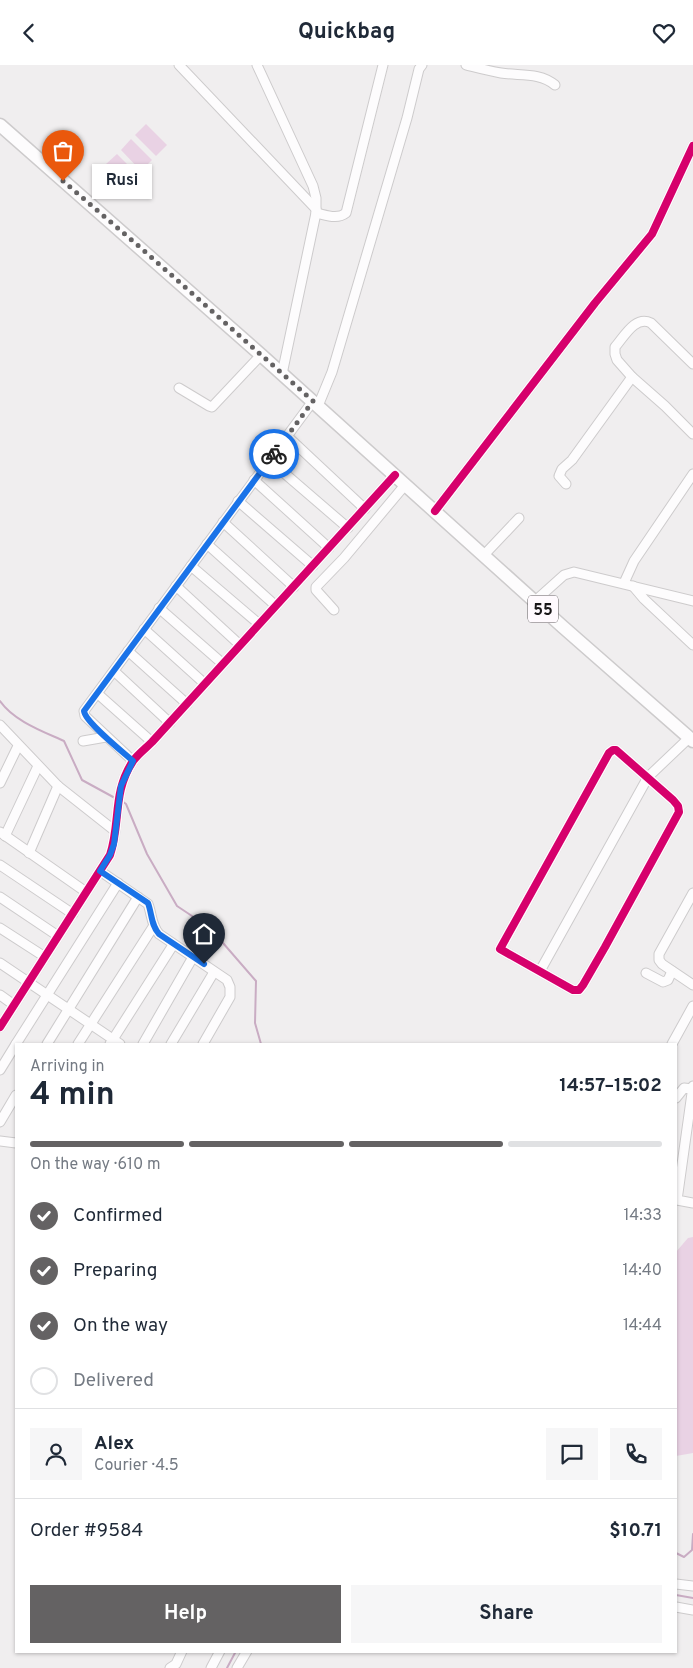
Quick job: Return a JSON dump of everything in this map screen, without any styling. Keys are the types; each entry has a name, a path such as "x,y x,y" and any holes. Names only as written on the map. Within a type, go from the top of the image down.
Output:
{"highway":[{"name":"55","path":"0,125 261,355 691,740"}],"street":[{"path":"179,65 316,211 334,217 343,216 346,213 383,65"},
{"path":"257,65 313,186 316,211 282,374"},
{"path":"133,761 106,737 84,713 238,501 287,436 316,404 332,372 407,117 419,69 422,65"},
{"path":"466,65 503,73 536,77 549,80 555,85"},
{"path":"435,511 595,303 652,234 693,146"},
{"path":"693,364 651,323 643,321 633,325 614,350 617,360 632,377 693,434"},
{"path":"179,388 212,407 261,355"},
{"path":"566,484 559,476 560,471 572,461 632,377"},
{"path":"287,436 366,509"},
{"path":"269,460 348,528"},
{"path":"624,583 634,561 693,474"},
{"path":"0,1027 110,855 114,844 117,805 121,786 133,761 366,509 394,475"},
{"path":"254,480 329,548"},
{"path":"334,610 316,590 316,587 344,558 406,485"},
{"path":"238,501 313,566"},
{"path":"484,555 520,518"},
{"path":"223,522 294,587"},
{"path":"207,544 276,606"},
{"path":"191,566 259,624"},
{"path":"535,601 567,573 581,572 693,601"},
{"path":"176,586 240,645"},
{"path":"633,586 644,599 693,645"},
{"path":"159,608 223,664"},
{"path":"144,629 205,684"},
{"path":"128,651 187,704"},
{"path":"114,671 170,723"},
{"path":"98,694 152,742"},
{"path":"0,725 58,786 115,831"},
{"path":"83,741 106,737"},
{"path":"540,971 648,777 691,740"},
{"path":"0,783 18,746"},
{"path":"616,750 648,777 678,806 679,812 583,985 576,991 500,949 611,752 616,750"},
{"path":"38,766 3,834 86,893"},
{"path":"29,853 58,786"},
{"path":"0,865 73,914"},
{"path":"100,871 148,903 153,927 159,934 227,980 230,987 230,997 204,1043"},
{"path":"17,1043 118,883"},
{"path":"693,893 658,954 662,964 693,985"},
{"path":"0,897 58,936"},
{"path":"48,1043 138,897"},
{"path":"79,1043 153,927"},
{"path":"0,928 44,957"},
{"path":"0,963 90,1023 114,1042 174,945"},
{"path":"143,1043 194,957"},
{"path":"646,973 663,982 668,980 672,971"},
{"path":"172,1043 214,972"},
{"path":"0,995 14,1005"},
{"path":"673,1043 693,1005"},
{"path":"0,1070 15,1046"},
{"path":"677,1097 684,1088 693,1087 679,1172 677,1200 693,1203"},
{"path":"0,1122 15,1097"},
{"path":"0,1141 15,1143"},
{"path":"677,1584 693,1586"},
{"path":"677,1607 693,1609"},
{"path":"170,1668 176,1664 181,1653"},
{"path":"211,1668 219,1653"},
{"path":"237,1668 246,1653"}],"shaded area":[{"path":"146,124 167,145 156,156 135,135"},
{"path":"131,139 152,160 141,171 121,150"},
{"path":"117,154 138,175 127,185 106,164"},
{"path":"693,1237 693,1453 677,1456 677,1251 688,1238"}],"waterway":[{"path":"0,701 21,720 64,741 82,780 115,798"},
{"path":"122,801 126,804 147,854 177,906 210,928 256,981 255,1023 261,1043"},
{"path":"677,1554 684,1557 692,1550 693,1534"},
{"path":"677,1595 693,1598"},
{"path":"227,1668 235,1653"}],"cycle path":[{"path":"435,511 595,303 652,234 693,146"},
{"path":"0,1027 110,855 119,796 126,773 133,761 395,475"},
{"path":"613,750 616,750 673,800 678,806 679,812 583,985 579,990 573,990 500,949 609,753 613,750"}],"way so far":[{"path":"63,181 313,401 274,454"}],"place":[{"name":"Rusi","path":"63,181"}],"route":[{"path":"204,964 159,934 153,927 148,903 100,871 110,855 114,844 117,805 121,786 133,761 85,716 84,711 274,454"}]}
